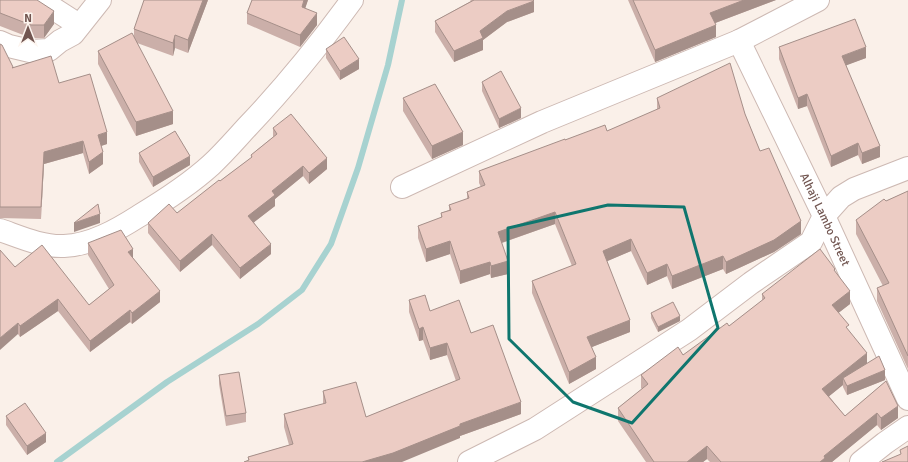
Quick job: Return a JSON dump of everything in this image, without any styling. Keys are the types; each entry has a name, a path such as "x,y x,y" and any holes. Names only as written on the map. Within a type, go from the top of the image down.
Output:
{"street":[{"path":"40,0 79,25"},
{"path":"0,42 30,50 49,50 60,40 73,34 100,0"},
{"path":"0,230 46,245 66,246 97,238 123,226 152,208 188,184 212,164 293,77 352,0"},
{"path":"402,187 542,122 739,41 818,0"},
{"name":"Alhaji Lambo Street","path":"739,41 824,216 908,399"},
{"path":"469,462 535,429 689,330 751,283 811,242 824,216 841,197 854,188 908,168"},
{"path":"861,462 908,427"}],"highlighted area":[{"path":"608,205 684,207 718,328 632,423 573,402 509,339 508,228"}],"building":[{"path":"0,0 37,0 54,11 44,25 31,25 0,13"},
{"path":"144,0 203,0 188,40 175,35 173,43 134,29"},
{"path":"252,0 304,0 302,7 317,13 300,35 247,13"},
{"path":"474,0 534,1 507,11 480,31 483,38 454,51 435,21"},
{"path":"633,0 744,0 710,13 716,25 655,50"},
{"path":"855,19 866,47 842,56 880,146 862,153 858,143 831,156 807,94 798,98 779,47"},
{"path":"132,33 173,111 136,122 98,51"},
{"path":"344,37 359,59 340,71 326,49"},
{"path":"0,44 2,45 13,67 12,68 51,56 59,83 90,74 107,132 98,135 103,152 89,162 83,141 44,152 41,207 0,207"},
{"path":"730,63 745,114 760,151 769,148 801,221 774,240 726,262 723,256 672,276 667,264 647,273 631,239 603,251 630,320 587,337 596,357 569,372 532,281 576,264 555,212 498,232 508,261 491,266 490,262 460,271 450,241 426,249 418,226 442,217 441,213 451,210 449,205 469,198 467,192 485,185 479,171 605,125 607,131 660,108 657,98"},
{"path":"501,71 521,108 499,119 482,82"},
{"path":"435,84 463,132 432,146 403,98"},
{"path":"291,114 327,158 309,173 303,166 272,191 275,195 248,216 271,244 240,268 212,234 180,261 148,223 169,204 177,213 219,180 220,181 252,157 251,155 277,134 273,128"},
{"path":"175,131 190,156 153,177 139,153"},
{"path":"908,191 908,356 877,288 889,283 856,220 884,199 886,201"},
{"path":"98,204 100,214 74,223"},
{"path":"121,230 133,249 128,252 160,291 132,313 130,310 90,341 58,299 20,326 18,323 0,338 0,250 15,267 42,245 89,305 114,285 88,243"},
{"path":"820,249 850,291 832,305 849,325 846,327 867,353 822,389 845,416 886,381 898,406 881,418 877,413 824,456 825,458 820,462 721,462 707,446 687,462 654,462 618,408 648,384 641,375 678,347 683,355 727,323 729,326 765,298 762,294"},
{"path":"425,295 430,311 459,300 471,333 493,325 521,402 460,424 460,426 393,453 362,462 244,462 249,460 248,457 293,444 284,414 326,403 323,391 356,382 366,417 460,379 447,343 430,348 423,327 419,329 409,300"},
{"path":"673,302 680,316 658,327 651,313"},
{"path":"879,356 885,370 847,386 843,378"},
{"path":"239,372 246,413 226,416 219,375"},
{"path":"25,403 46,433 27,446 6,416"},
{"path":"908,446 908,462 882,462 901,454 900,450"}],"waterway":[{"path":"57,462 167,382 258,324 302,290 331,244 358,168 388,65 402,0"}]}
